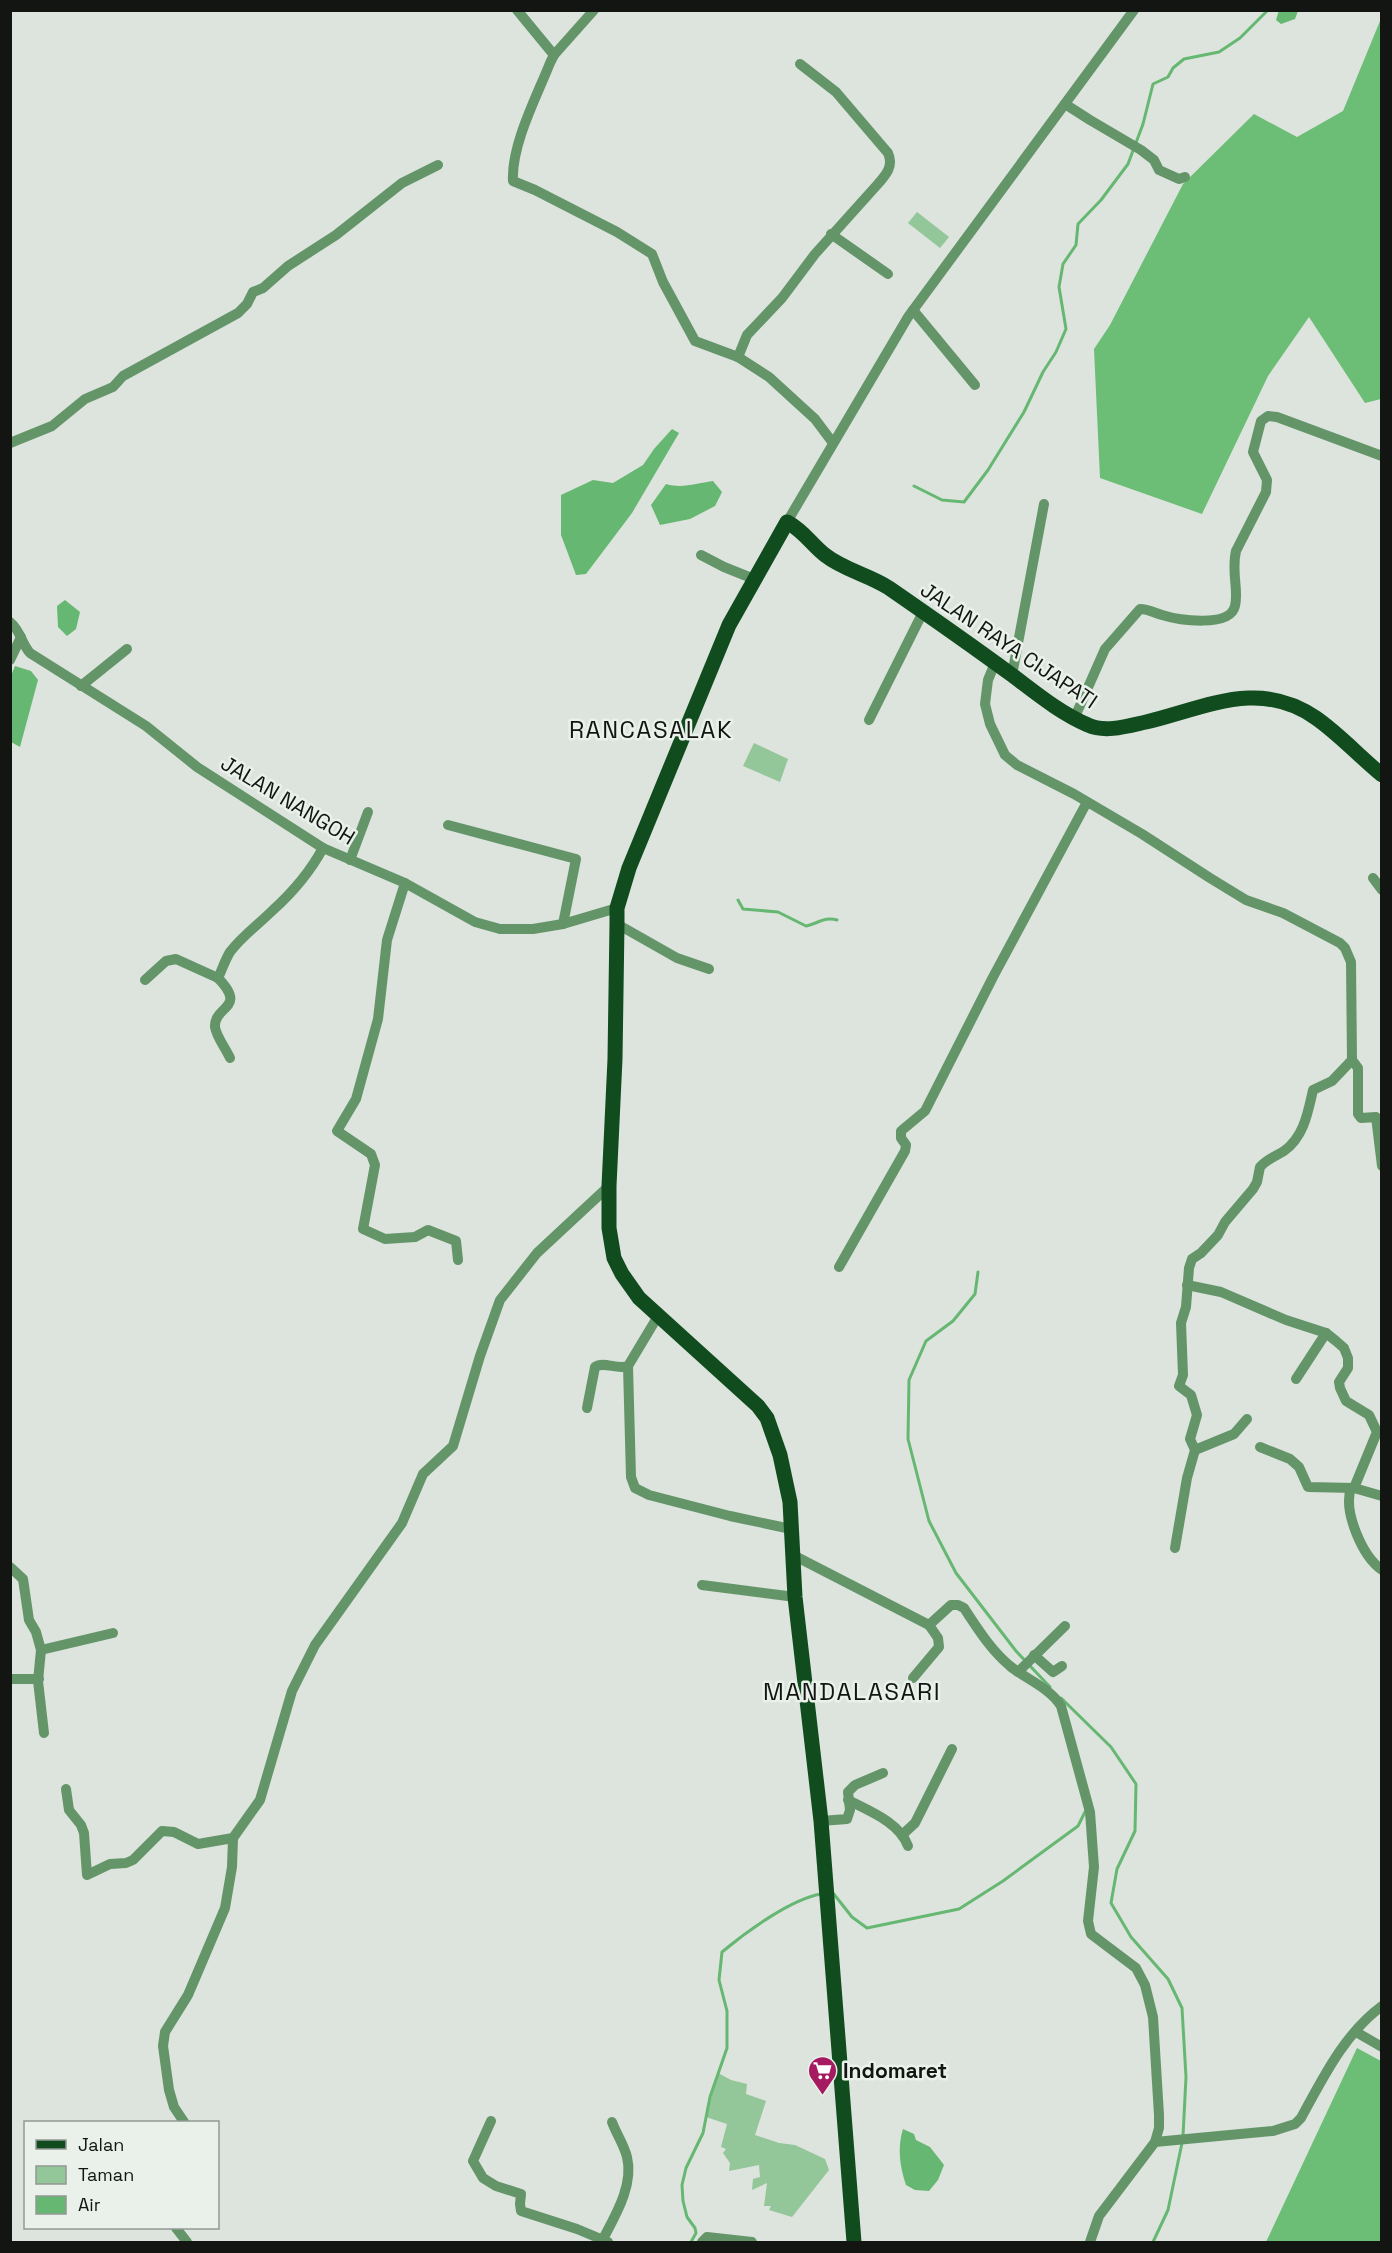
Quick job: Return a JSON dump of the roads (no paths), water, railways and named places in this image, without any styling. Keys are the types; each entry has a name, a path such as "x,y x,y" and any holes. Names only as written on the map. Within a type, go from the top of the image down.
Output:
{"main road":[{"path":"787,522 729,625 636,849 617,908 609,1228 614,1258 639,1298 753,1400 766,1418 787,1481 795,1596 821,1821 854,2242"},
{"name":"JALAN RAYA CIJAPATI","path":"787,522 799,528 823,554 873,578 920,618 953,631 1043,699 1091,727 1109,729 1163,718 1230,700 1257,697 1284,702 1310,714 1382,775"}],"street":[{"path":"517,10 554,55"},
{"path":"594,10 554,55 520,139 513,170 513,181 617,232 652,254 663,282 695,341 738,357 769,377 816,419 833,443"},
{"path":"787,522 913,310 1134,10"},
{"path":"738,357 747,335 783,298 831,234 887,173 891,159 875,136 836,92 800,64"},
{"path":"1065,104 1141,150 1155,160 1160,170 1179,179 1185,177"},
{"path":"10,443 52,426 85,399 113,387 123,376 238,313 247,304 253,292 262,288 288,266 336,235 402,183 438,165"},
{"path":"831,234 888,274"},
{"path":"913,310 975,386"},
{"path":"1074,719 1105,649 1138,611 1146,609 1180,619 1219,620 1229,616 1234,610 1236,598 1233,573 1236,551 1266,492 1268,480 1253,452 1261,421 1268,416 1277,417 1382,456"},
{"path":"1012,675 1044,504"},
{"path":"701,555 754,579"},
{"path":"869,720 920,618"},
{"name":"JALAN NANGOH","path":"10,622 30,653 146,726 197,767 323,848 405,882 462,915 491,927 525,929 563,924 617,908"},
{"path":"10,660 21,637"},
{"path":"81,686 127,649"},
{"path":"995,663 988,680 984,704 990,724 1005,755 1017,765 1087,802 1246,900 1283,913 1340,943 1345,948 1351,962 1352,1060 1358,1068 1359,1116 1364,1119 1379,1117 1382,1166"},
{"path":"838,1267 905,1151 906,1145 901,1138 902,1131 926,1110 993,977 1087,802"},
{"path":"350,860 368,812"},
{"path":"448,825 576,859 563,924"},
{"path":"218,978 230,953 251,929 293,892 315,863 323,848"},
{"path":"1373,878 1382,890"},
{"path":"405,882 387,940 378,1019 356,1099 337,1131 373,1157 375,1165 363,1226 366,1232 386,1239 415,1237 428,1230 456,1241 458,1260"},
{"path":"616,924 677,958 709,969"},
{"path":"145,980 166,962 176,959 218,978 230,992 231,998 216,1021 215,1028 230,1058"},
{"path":"1175,1548 1187,1478 1195,1450 1190,1438 1197,1415 1196,1407 1191,1395 1179,1386 1183,1375 1180,1323 1186,1306 1192,1258 1201,1253 1218,1235 1225,1222 1253,1189 1260,1167 1271,1157 1286,1150 1301,1131 1313,1090 1332,1081 1352,1060"},
{"path":"183,2121 174,2108 169,2090 163,2046 165,2032 188,1995 225,1908 232,1867 233,1838 260,1800 292,1691 315,1645 402,1523 423,1474 453,1446 477,1364 500,1300 537,1253 609,1186"},
{"path":"1187,1285 1221,1292 1326,1333 1346,1351 1348,1368 1339,1383 1340,1388 1346,1401 1369,1415 1377,1432 1348,1496 1349,1505 1361,1544 1374,1565 1382,1570"},
{"path":"658,1316 628,1366 631,1477 635,1488 649,1495 791,1529"},
{"path":"1296,1379 1326,1333"},
{"path":"587,1408 597,1364 622,1368 628,1366"},
{"path":"1195,1450 1234,1434 1247,1419"},
{"path":"1260,1447 1290,1459 1299,1467 1308,1487 1352,1488 1382,1496"},
{"path":"792,1554 929,1625 938,1638 939,1647 913,1678"},
{"path":"10,1567 23,1579 29,1620 36,1632 41,1650 39,1679 44,1733"},
{"path":"702,1585 795,1596"},
{"path":"929,1625 951,1605 961,1606 988,1646 1058,1701 1065,1715 1090,1812 1094,1867 1088,1921 1091,1934 1136,1968 1144,1985 1153,2017 1159,2128 1155,2142 1099,2216 1090,2242"},
{"path":"1020,1669 1065,1626"},
{"path":"41,1650 113,1633"},
{"path":"1034,1657 1053,1672 1062,1666"},
{"path":"10,1679 39,1679"},
{"path":"902,1835 915,1823 952,1749"},
{"path":"821,1821 847,1819 848,1792 855,1785 883,1773"},
{"path":"66,1789 69,1810 81,1825 84,1833 87,1875 110,1864 133,1860 162,1831 174,1832 198,1844 233,1838"},
{"path":"848,1800 884,1820 902,1835 908,1846"},
{"path":"1155,2142 1273,2131 1295,2124 1302,2118 1331,2063 1369,2016 1382,2006"},
{"path":"1356,2032 1382,2047"},
{"path":"491,2121 473,2161 483,2178 496,2186 521,2194 521,2211 606,2241 627,2179 627,2157 612,2122"},
{"path":"177,2229 187,2242"},
{"path":"702,2242 707,2237 752,2242"}],"water":[{"path":"1279,10 1298,11 1295,19 1281,24 1276,20"},
{"path":"672,429 679,433 632,513 586,574 576,575 561,535 561,495 593,480 613,483 643,465"},
{"path":"713,481 722,492 715,506 690,519 660,525 651,505 666,484 684,486"},
{"path":"65,600 80,612 76,629 67,636 58,627 57,606"},
{"path":"15,666 31,671 38,680 20,747 11,742 10,678"},
{"path":"903,2129 914,2134 916,2140 930,2147 944,2165 938,2180 929,2191 915,2190 906,2185 900,2157"}],"waterway":[{"path":"914,486 942,500 964,502 988,470 1024,412 1066,329 1059,287 1063,264 1076,245 1078,224 1101,200 1128,164 1143,124 1153,84 1168,77 1173,68 1184,59 1219,52 1240,38 1268,10"},
{"path":"738,900 743,909 778,912 806,926 825,920 837,920"},
{"path":"978,1272 975,1294 953,1321 926,1341 909,1380 908,1439 929,1521 956,1573 1016,1651 1050,1687"},
{"path":"1061,1698 1111,1747 1136,1784 1135,1831 1117,1869 1111,1903 1131,1937 1168,1979 1182,2008 1186,2077 1183,2136"},
{"path":"833,1893 852,1917 867,1928 959,1909 1003,1881 1078,1826 1086,1810"},
{"path":"691,2242 696,2233 687,2217 682,2185 686,2168 703,2133 710,2097 727,2048 727,2011 719,1980 722,1952 783,1909 821,1894"},
{"path":"1153,2242 1168,2210 1182,2143"}],"place":[{"name":"Indomaret","path":"822,2096"}],"district":[{"name":"RANCASALAK","path":"651,729"},
{"name":"MANDALASARI","path":"852,1691"}]}
